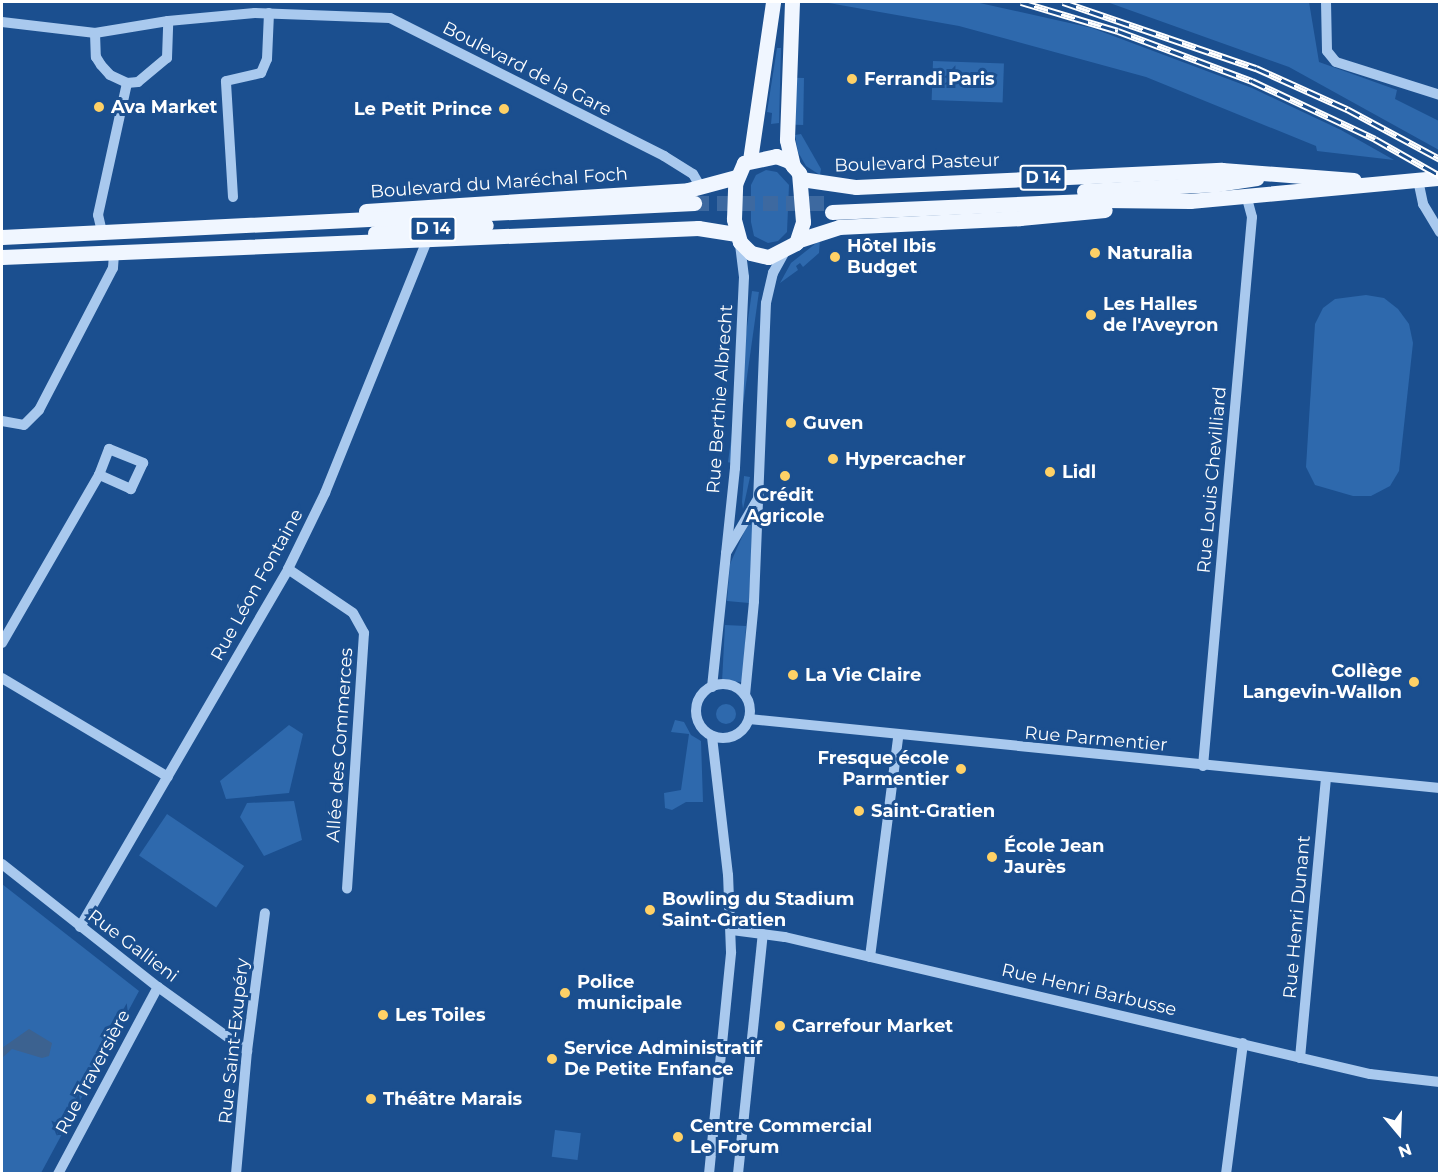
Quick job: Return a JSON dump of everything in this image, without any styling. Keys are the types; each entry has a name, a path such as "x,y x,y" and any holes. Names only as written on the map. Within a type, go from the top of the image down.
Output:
{"main road":[{"path":"773,2 750,160 736,177 738,238 760,256 784,253 799,240 803,222 797,172 787,140 792,2"},
{"path":"750,160 769,155 783,158 797,172"},
{"name":"Boulevard Pasteur","path":"797,172 856,187 1222,170 1287,173 1371,182"},
{"name":"Boulevard Pasteur","path":"1287,173 1217,184 832,207 1247,198 1371,182 1440,178"},
{"name":"Boulevard du Maréchal Foch","path":"262,223 342,213 700,188 736,177"},
{"name":"Boulevard Pasteur","path":"799,240 839,227 1020,218 1180,201"},
{"name":"Boulevard du Maréchal Foch","path":"2,237 262,223 393,220 695,207 172,250"},
{"name":"Boulevard du Maréchal Foch","path":"2,257 698,228 738,238"}],"street":[{"path":"1326,2 1327,51 1336,62 1440,95"},
{"path":"233,197 226,81 261,73 267,59 269,13"},
{"name":"Boulevard de la Gare","path":"2,22 95,33 168,21 269,13 390,18 664,156 693,174 700,188"},
{"path":"95,33 96,57 101,65 110,75 127,83 150,76 167,58 168,21"},
{"path":"102,232 98,215 127,83"},
{"path":"1418,180 1423,204 1440,232"},
{"name":"Rue Louis Chevilliard","path":"1203,766 1252,217 1247,198"},
{"name":"Rue Berthie Albrecht","path":"709,1173 732,930 717,754 712,736 700,725 696,709 702,695 712,687 723,559 735,468 744,277 738,238"},
{"name":"Rue Léon Fontaine","path":"80,927 288,569 325,493 427,240"},
{"path":"2,421 24,424 39,410 113,268 114,253"},
{"name":"Rue Berthie Albrecht","path":"749,719 745,695 759,497 766,303 773,273 784,253"},
{"path":"2,643 99,475"},
{"name":"Rue Berthie Albrecht","path":"723,559 759,497"},
{"name":"Allée des Commerces","path":"288,569 353,613 364,633 347,888"},
{"path":"2,678 168,777"},
{"path":"712,687 730,686 745,695"},
{"path":"712,736 726,738 740,732 749,719"},
{"name":"Rue Parmentier","path":"749,719 898,737 1440,788"},
{"path":"870,957 898,737"},
{"path":"717,754 726,738"},
{"name":"Rue Henri Dunant","path":"1300,1058 1326,779"},
{"name":"Rue Gallieni","path":"2,864 158,987 247,1051"},
{"name":"Rue Saint-Exupéry","path":"236,1173 247,1051 265,913"},
{"name":"Rue Henri Barbusse","path":"732,930 763,934 870,957 1370,1074 1440,1082"},
{"path":"738,1173 763,934"},
{"name":"Rue Traversière","path":"58,1173 158,987"},
{"path":"1226,1173 1243,1043"}],"shaded area":[{"path":"823,2 975,2 1092,28 1252,88 1341,130 1394,160 1317,151 1316,146 1146,77 959,26"},
{"path":"1107,2 1309,2 1319,62 1397,90 1395,99 1439,121 1439,150 1289,67"},
{"path":"777,48 781,48 779,123 771,124 772,113 767,112"},
{"path":"933,61 1004,63 1003,102 932,100"},
{"path":"796,78 804,78 803,125 795,125"},
{"path":"801,134 821,169 820,175 806,166 798,152 795,135"},
{"path":"766,170 777,172 789,185 787,232 778,241 768,243 754,236 751,222 751,185 756,175"},
{"path":"820,240 819,253 803,267 800,263 796,266 798,270 780,283 791,263"},
{"path":"752,291 759,292 735,463 728,462"},
{"path":"1366,295 1384,298 1398,309 1409,324 1413,343 1399,471 1390,486 1371,496 1353,496 1315,485 1306,467 1315,324 1323,308 1335,299"},
{"path":"744,476 750,477 743,509 742,502"},
{"path":"753,512 749,603 727,601 730,564"},
{"path":"725,625 746,626 743,682 722,681"},
{"path":"726,704 733,707 736,714 733,721 726,724 719,721 716,714 719,707"},
{"path":"675,720 684,722 691,735 701,741 703,802 686,802 672,810 665,808 664,793 681,790 689,734 671,732"},
{"path":"289,725 303,734 289,793 226,799 220,781"},
{"path":"294,801 302,840 264,856 240,817 247,803"},
{"path":"167,814 244,866 216,907 139,855"},
{"path":"2,884 139,991 41,1173 2,1173"},
{"path":"29,1029 52,1043 49,1056 42,1058 12,1049 2,1058 2,1048"},
{"path":"555,1130 581,1133 578,1160 552,1157"}],"tunnel":[{"path":"694,203 832,203"}],"railway":[{"path":"1021,2 1118,31 1252,81 1375,139 1440,176"},
{"path":"1063,2 1256,68 1347,109 1440,159"}],"place":[{"name":"Ferrandi Paris","path":"852,79"},
{"name":"Ava Market","path":"99,107"},
{"name":"Le Petit Prince","path":"504,109"},
{"name":"Naturalia","path":"1095,253"},
{"name":"Hôtel Ibis Budget","path":"835,257"},
{"name":"Les Halles de l'Aveyron","path":"1091,315"},
{"name":"Guven","path":"791,423"},
{"name":"Hypercacher","path":"833,459"},
{"name":"Lidl","path":"1050,472"},
{"name":"Crédit Agricole","path":"785,476"},
{"name":"La Vie Claire","path":"793,675"},
{"name":"Collège Langevin-Wallon","path":"1414,682"},
{"name":"Fresque école Parmentier","path":"961,769"},
{"name":"Saint-Gratien","path":"859,811"},
{"name":"École Jean Jaurès","path":"992,857"},
{"name":"Bowling du Stadium Saint-Gratien","path":"650,910"},
{"name":"Police municipale","path":"565,993"},
{"name":"Les Toiles","path":"383,1015"},
{"name":"Carrefour Market","path":"780,1026"},
{"name":"Service Administratif De Petite Enfance","path":"552,1059"},
{"name":"Théâtre Marais","path":"371,1099"},
{"name":"Centre Commercial Le Forum","path":"678,1137"}]}
